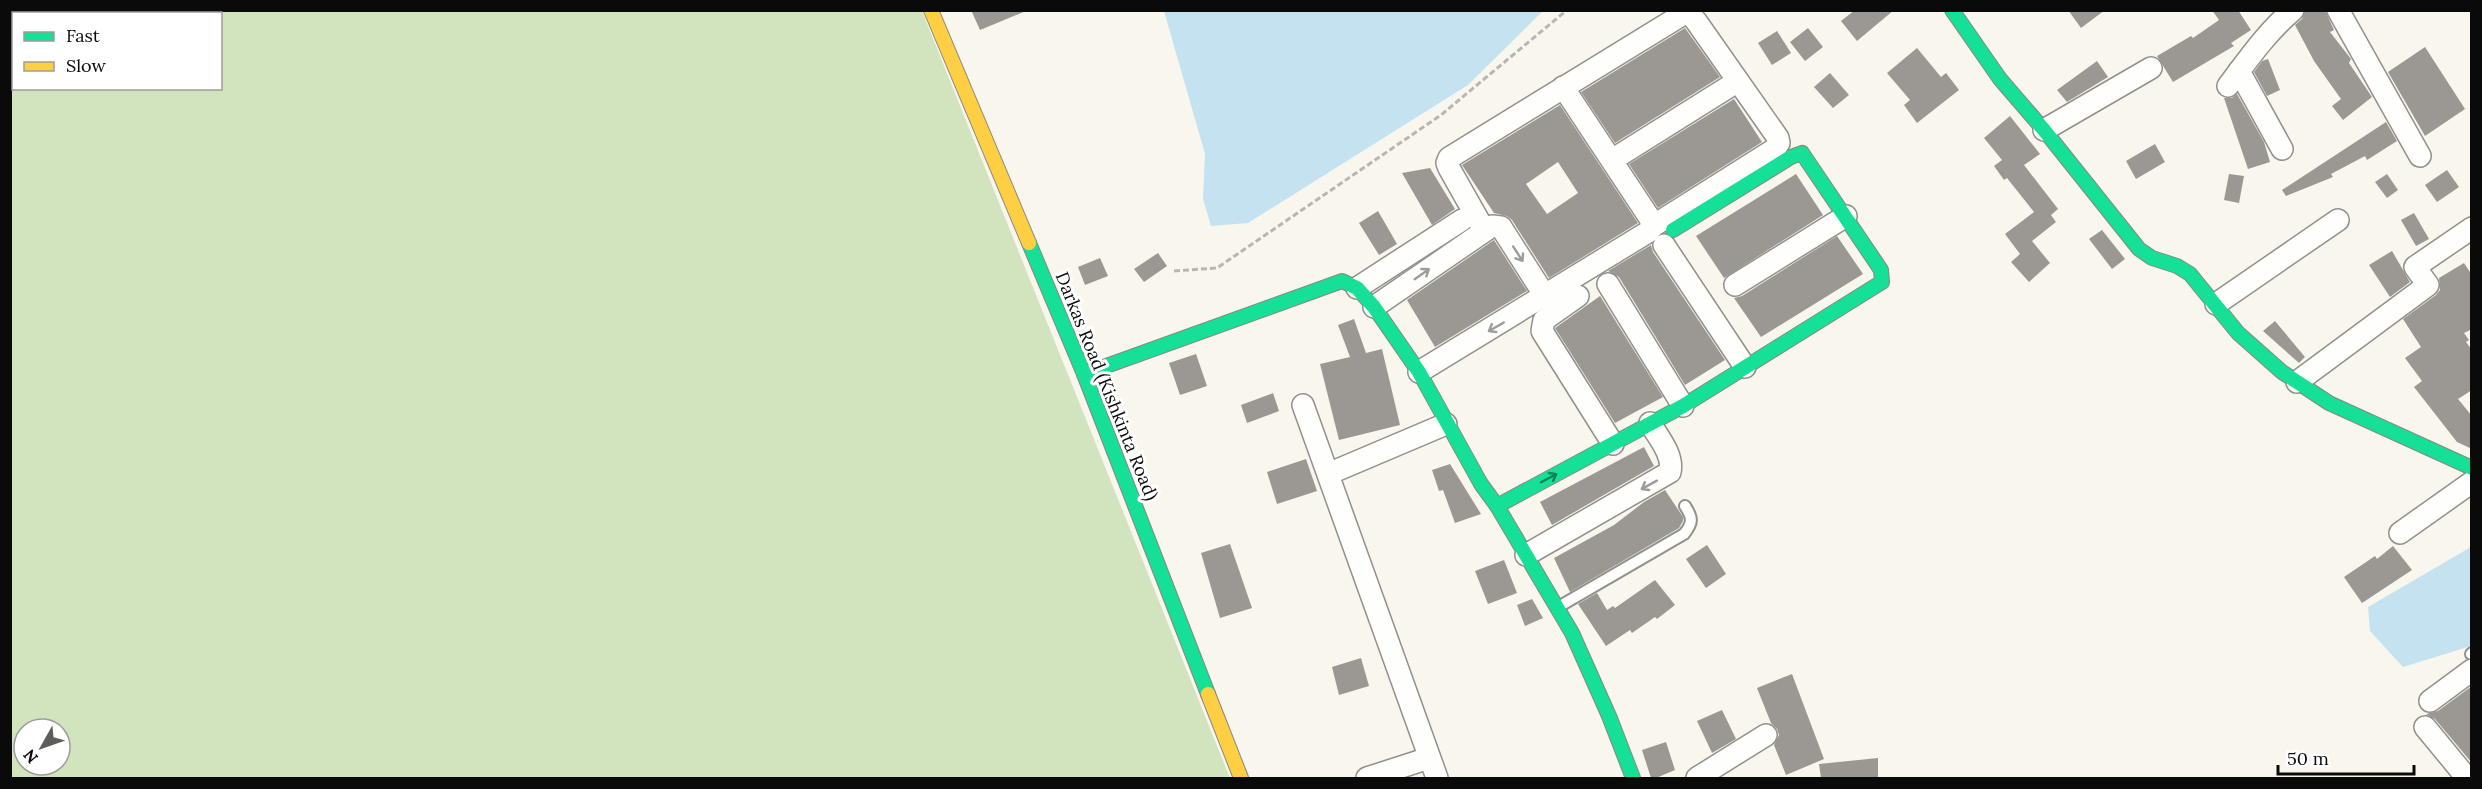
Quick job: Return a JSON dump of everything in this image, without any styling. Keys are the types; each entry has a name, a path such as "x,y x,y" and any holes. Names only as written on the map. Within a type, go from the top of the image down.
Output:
{"street":[{"name":"Darkas Road (Kishkinta Road)","path":"931,10 1084,374 1241,778"},
{"path":"1952,10 2000,79 2139,249 2152,258 2176,266 2190,274 2254,350 2297,382 2329,403 2472,468"},
{"path":"2282,149 2234,78 2275,26 2293,10"},
{"path":"2338,10 2420,156"},
{"path":"1419,372 1648,232 1653,226 1775,149 1779,143 1778,138 1696,21 1690,14 1685,13 1449,158 1447,163 1449,168 1484,230"},
{"path":"2044,130 2151,68"},
{"path":"1612,160 1738,81"},
{"path":"1563,87 1653,226"},
{"path":"1497,506 1683,406 1882,282 1881,270 1846,216 1805,155 1798,153 1669,237 1745,367"},
{"path":"1735,285 1846,216"},
{"path":"1358,288 1462,220"},
{"path":"2216,304 2338,220"},
{"path":"1374,308 1492,226 1501,227 1545,296"},
{"path":"2297,382 2428,285 2415,267 2472,228"},
{"path":"1084,374 1342,280 1358,288 1419,372 1481,484 1497,506 1572,633 1609,716 1633,778"},
{"path":"1608,284 1683,406"},
{"path":"1578,296 1544,320 1542,332 1613,444"},
{"path":"1303,405 1437,778"},
{"path":"1526,555 1670,472 1672,464 1669,455 1650,423"},
{"path":"1328,474 1446,424"},
{"path":"2400,534 2472,482"},
{"path":"2430,700 2472,670"},
{"path":"2425,727 2467,778"},
{"path":"1697,778 1766,735"},
{"path":"1367,778 1429,758"}],"lane":[{"path":"1557,608 1684,534 1691,525 1692,516 1685,506"}],"path":[{"path":"1174,271 1216,268 1441,115 1567,10"}],"green space":[{"path":"10,11 922,11 1230,778 11,778"}],"water":[{"path":"1164,10 1543,11 1468,85 1248,223 1211,226 1203,199 1205,154"},
{"path":"2471,547 2471,646 2403,667 2370,631 2368,607"}],"building":[{"path":"971,10 1026,10 1026,11 980,30"},
{"path":"1855,10 1894,10 1857,41 1841,21"},
{"path":"2068,10 2105,10 2081,28"},
{"path":"2212,10 2238,10 2251,30 2231,43 2234,46 2173,82 2157,56 2191,36 2193,38 2219,20"},
{"path":"2305,10 2325,10 2334,30 2330,32 2351,59 2349,63 2372,97 2343,120 2332,106 2341,99 2314,61 2295,25 2302,19"},
{"path":"1685,28 1720,77 1615,143 1581,92"},
{"path":"1808,28 1823,47 1805,61 1790,42"},
{"path":"1777,31 1791,53 1772,65 1758,43"},
{"path":"2425,47 2465,109 2425,136 2388,72"},
{"path":"1917,48 1941,77 1946,73 1959,90 1917,123 1904,105 1910,100 1887,73"},
{"path":"2268,59 2280,90 2267,96 2254,72 2262,61"},
{"path":"2097,61 2108,77 2067,102 2057,90"},
{"path":"1830,73 1849,95 1833,108 1814,87"},
{"path":"2237,94 2264,142 2270,162 2248,169 2224,98 2232,98"},
{"path":"1734,99 1762,142 1658,208 1629,164"},
{"path":"1560,105 1638,223 1549,278 1512,220 1507,216 1494,213 1462,165","holes":["1558,162 1578,193 1547,214 1526,184"]},
{"path":"2010,116 2040,154 2024,165 2058,209 2051,215 2056,222 2032,241 2050,263 2029,282 2011,262 2020,254 2005,234 2034,212 2007,178 2004,180 1994,166 2002,160 1984,138"},
{"path":"2386,122 2397,141 2367,160 2365,156 2331,174 2333,177 2286,196 2282,190"},
{"path":"2155,144 2165,162 2136,179 2126,161"},
{"path":"1430,168 1455,209 1432,225 1402,173"},
{"path":"2447,170 2459,187 2437,202 2425,185"},
{"path":"1796,174 1823,215 1724,278 1696,236"},
{"path":"2229,174 2244,176 2239,203 2224,200"},
{"path":"2387,174 2398,190 2387,198 2375,182"},
{"path":"1378,211 1397,244 1379,255 1359,223"},
{"path":"2414,213 2429,239 2416,246 2401,220"},
{"path":"2102,230 2125,259 2112,269 2089,239"},
{"path":"1837,236 1863,274 1761,337 1734,298 1742,296"},
{"path":"1494,240 1527,291 1435,347 1407,300"},
{"path":"1651,245 1653,252 1725,360 1685,385 1619,277 1608,271"},
{"path":"2392,251 2410,282 2390,297 2369,265"},
{"path":"1158,253 1167,266 1144,282 1134,269"},
{"path":"1100,258 1108,276 1085,285 1078,267"},
{"path":"2464,263 2472,275 2472,329 2464,333 2469,340 2466,342 2472,350 2472,390 2458,399 2472,416 2472,449 2457,442 2414,387 2422,381 2405,358 2421,347 2403,319 2436,295 2440,290 2439,278"},
{"path":"1600,296 1663,397 1615,423 1555,328"},
{"path":"1354,319 1366,353 1382,349 1400,425 1339,440 1320,364 1350,357 1338,325"},
{"path":"2275,321 2305,357 2299,363 2263,331"},
{"path":"1196,354 1207,386 1180,395 1169,363"},
{"path":"1273,393 1279,411 1247,423 1241,405"},
{"path":"1644,447 1654,466 1552,525 1540,502"},
{"path":"1306,459 1317,491 1277,504 1267,472"},
{"path":"1450,464 1481,514 1455,523 1443,490 1439,491 1432,470"},
{"path":"1665,490 1683,517 1679,528 1570,592 1554,558 1614,525 1644,502"},
{"path":"1230,544 1252,608 1220,618 1201,553"},
{"path":"1707,545 1726,574 1706,588 1686,559"},
{"path":"2393,546 2412,570 2362,603 2344,577 2375,556 2377,559"},
{"path":"1504,560 1517,593 1488,604 1475,571"},
{"path":"1655,580 1675,605 1657,619 1655,617 1632,633 1630,630 1606,646 1578,604 1597,593 1607,610 1613,606 1615,608"},
{"path":"1532,599 1543,618 1525,626 1517,605"},
{"path":"1361,658 1369,686 1339,695 1332,667"},
{"path":"1792,674 1824,759 1786,775 1774,745 1779,735 1777,729 1771,723 1757,688"},
{"path":"2472,686 2472,763 2435,719 2426,714 2438,711"},
{"path":"1722,710 1736,739 1712,753 1697,721"},
{"path":"1666,742 1675,770 1651,778 1642,750"},
{"path":"1878,758 1878,778 1821,778 1819,764"}],"traffic: fast":[{"path":"1952,10 2000,79 2139,249 2152,258 2177,266 2190,274 2238,333 2282,372 2329,403 2472,468"},
{"path":"1497,506 1683,406 1882,282 1881,270 1802,153 1791,157 1673,230"},
{"path":"1029,243 1084,374 1208,694"},
{"path":"1084,374 1342,281 1357,288 1374,307 1419,372 1481,484 1497,506 1572,633 1609,716 1633,778"}],"traffic: slow":[{"path":"931,10 1029,243"},
{"path":"1208,694 1241,778"}]}
